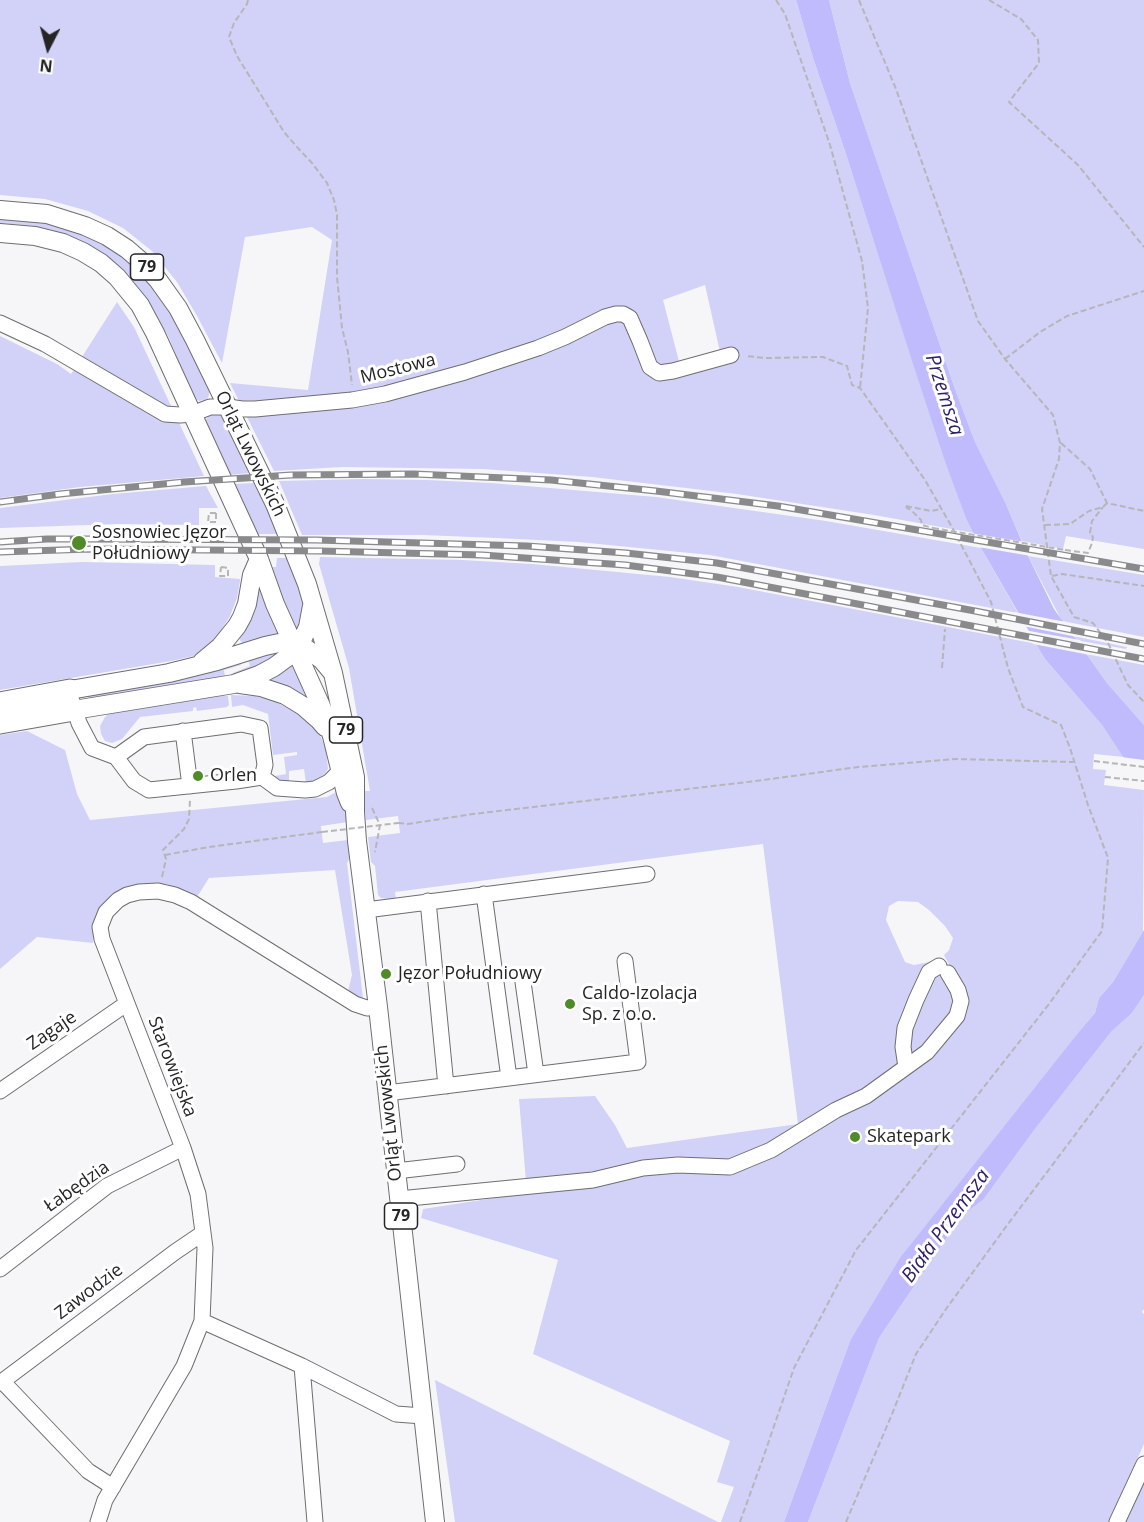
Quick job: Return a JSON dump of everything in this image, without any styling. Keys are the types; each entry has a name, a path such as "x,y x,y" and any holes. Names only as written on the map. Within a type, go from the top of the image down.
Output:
{"highway":[{"path":"0,702 72,700"},
{"path":"0,723 72,700"}],"main road":[{"name":"Orląt Lwowskich","path":"0,210 37,212 76,222 107,236 134,255 158,280 178,308 228,407 284,524 313,601 333,674 356,777 355,812 435,1522"},
{"name":"Orląt Lwowskich","path":"0,233 35,236 63,243 82,252 101,263 117,277 146,316 258,559 275,604 321,706 332,736 346,793 355,812"},
{"path":"198,666 220,647 237,626 247,604 252,575 258,559"},
{"path":"234,684 259,675 289,656 302,640 308,627 313,601"},
{"path":"72,700 279,643 304,648 315,654 333,674"},
{"path":"72,700 234,684 261,687 285,695 303,706 332,736"}],"street":[{"name":"Mostowa","path":"0,323 45,344 165,414 180,415 192,414 210,407 242,410 352,400 385,394 538,348 616,314 623,314 630,318 650,367 659,373 731,355"},
{"path":"72,700 79,723 92,748 116,758 134,781 149,790 262,777 277,788 315,789 329,782 341,770"},
{"path":"116,758 144,736 241,724 260,728 265,765 262,777"},
{"path":"183,731 190,786"},
{"path":"366,910 647,874"},
{"name":"Starowiejska","path":"98,1522 112,1487 184,1366 202,1321 205,1248 198,1194 183,1148 102,939 100,927 102,920 111,905 127,895 158,891 175,895 191,902 355,1004 367,1008 378,1007"},
{"path":"484,894 508,1078"},
{"path":"428,901 446,1086"},
{"path":"387,1093 638,1062 625,961"},
{"path":"399,1199 593,1180 643,1168 678,1165 730,1167 771,1150 836,1110 866,1096 927,1052 957,1016 961,1001 958,990 943,970 929,972 905,1028 903,1047 906,1066"},
{"path":"523,982 536,1074"},
{"name":"Zagaje","path":"0,1090 126,1004"},
{"name":"Łabędzia","path":"0,1269 107,1186 183,1148"},
{"path":"396,1171 457,1164"},
{"name":"Zawodzie","path":"1,1382 203,1233"},
{"path":"202,1321 302,1366 396,1414 423,1416"},
{"path":"302,1366 315,1522"},
{"path":"1,1382 88,1471 112,1487"},
{"path":"1117,1522 1144,1464"}],"path":[{"path":"248,0 234,23 229,37 237,56 284,132 327,183 334,200 337,215 338,287 342,328 353,391 352,400"},
{"path":"776,0 785,14 830,144 862,261 868,308 860,388"},
{"path":"859,0 896,89 978,321 1005,358 1053,415 1060,442 1059,459 1042,509 1051,576 1074,617 1093,623 1108,643 1128,685 1144,702"},
{"path":"989,0 1021,20 1038,40 1039,63 1009,102 1078,165 1144,247"},
{"path":"1005,358 1040,332 1067,316 1144,291"},
{"path":"731,355 765,358 823,357 847,366 852,385 860,388 925,480 991,602 1008,668 1023,707 1061,725 1108,858 1102,931 1049,1004 856,1250 794,1368 740,1522"},
{"path":"1060,442 1090,469 1107,503"},
{"path":"942,509 931,510 906,506 921,520 922,525 933,528 1088,553 1093,537 1090,533 1092,521 1107,503"},
{"path":"1107,503 1144,511"},
{"path":"1044,525 1070,524 1089,511 1103,507"},
{"path":"1051,576 1062,574 1144,586"},
{"path":"942,668 945,629"},
{"path":"165,855 322,832 398,823 408,824 858,767 955,759 1073,762"},
{"path":"1094,761 1144,767"},
{"path":"1105,777 1144,781"},
{"path":"158,891 166,859 164,850 184,830 189,819 190,786"},
{"path":"846,1522 916,1354 1008,1224 1144,1043"}],"shaded area":[{"path":"0,0 796,0 943,456 974,533 737,494 592,477 483,469 342,467 274,471 230,383 308,390 332,240 312,227 245,237 222,363 177,282 152,251 123,228 88,211 45,199 0,195","holes":["705,285 720,352 680,365 663,300"]},
{"path":"829,0 1144,0 1144,549 1066,536 1063,549 1022,541 975,442 955,389 850,83"},
{"path":"0,219 35,221 72,229 116,252 135,268 150,283 166,305 183,334 210,391 208,398 199,401 194,398 169,338 153,309 122,268 101,252 75,238 33,226 0,223"},
{"path":"117,302 134,327 204,476 80,487 0,498 0,336 57,364 71,374"},
{"path":"212,413 224,417 251,473 228,475 205,424 206,419"},
{"path":"364,479 491,483 656,497 826,521 981,548 1018,613 710,555 578,542 497,538 423,535 302,535 279,481"},
{"path":"256,483 279,534 256,534 232,484"},
{"path":"206,486 218,508 199,508 199,525 118,524 0,528 0,508 113,494"},
{"path":"1028,556 1144,575 1144,637 1062,621"},
{"path":"320,557 462,560 670,577 738,587 1037,644 1045,659 1102,725 1124,757 1094,754 1093,769 1106,770 1104,785 1144,790 1143,932 1113,982 1099,998 1095,1013 850,1341 784,1522 721,1522 734,1487 717,1482 730,1441 533,1354 558,1260 421,1218 423,1209 527,1193 519,1099 595,1096 615,1125 627,1148 798,1124 763,844 395,892 396,900 381,898 378,895 375,866 371,862 368,837 400,833 398,816 366,820 363,791 370,791 349,668 319,564","holes":["898,901 918,902 945,926 953,938 949,950 944,955 952,970 935,961 914,965 905,962 886,920 889,906"]},
{"path":"277,558 289,558 303,601 304,615 299,635 284,604 272,567 276,567"},
{"path":"82,562 215,565 215,577 240,579 240,581 237,598 220,632 221,635 194,656 0,690 0,566"},
{"path":"261,585 281,634 244,646 238,637 257,586"},
{"path":"1073,636 1127,647 1126,649 1075,640"},
{"path":"284,648 266,666 233,675 250,666 248,658"},
{"path":"1086,654 1144,665 1144,725 1107,683"},
{"path":"240,661 241,665 224,670 225,677 88,698 90,695"},
{"path":"293,661 313,702 266,679"},
{"path":"223,693 224,696 228,696 229,705 227,707 197,711 196,707 193,711 140,717 122,739 112,743 105,741 101,734 100,726 111,712"},
{"path":"231,695 255,696 274,701 309,722 319,733 326,749 328,769 318,782 306,783 304,769 289,771 289,781 278,779 275,776 286,774 284,757 297,755 297,752 273,755 268,714 243,705 232,707"},
{"path":"27,731 65,750 77,794 90,820 327,797 340,790 348,822 321,826 323,843 348,840 351,856 347,863 363,998 357,999 348,991 352,975 335,870 209,878 197,897 166,884 139,884 125,887 112,894 98,913 93,929 93,943 37,937 0,969 0,735"},
{"path":"1144,995 1144,1309 1142,1312 1144,1314 1144,1444 1109,1522 808,1522 879,1338 964,1214 983,1200 1111,1032 1132,1013"},
{"path":"435,1380 718,1522 455,1522"},
{"path":"1144,1482 1144,1522 1126,1522"}],"water":[{"name":"Przemsza","path":"796,0 829,0 850,83 975,442 1054,609 1107,683 1144,725 1144,788 1102,725 1045,659 966,518 943,456"},
{"name":"Biała Przemsza","path":"1144,930 1144,995 1132,1013 1111,1032 983,1200 964,1214 948,1236 879,1338 808,1522 784,1522 850,1341 900,1258 1095,1013 1099,998 1113,982"}],"pier":[{"path":"970,533 1025,542 1031,556 978,547"},
{"path":"1014,612 1066,622 1077,637 1023,626"},
{"path":"1024,630 1080,640 1090,655 1033,644"},
{"path":"1121,757 1144,760 1144,790 1141,789"}],"railway":[{"path":"0,502 184,482 291,475 414,474 551,480 778,506 1144,569"},
{"path":"0,542 47,539 316,540 527,546 626,553 717,563 1144,644"},
{"path":"0,552 90,549 320,551 482,555 625,565 717,577 1144,659"}],"place":[{"name":"Sosnowiec Jęzor Południowy","path":"79,543"},
{"name":"Orlen","path":"198,776"},
{"name":"Jęzor Południowy","path":"386,974"},
{"name":"Caldo-Izolacja Sp. z o.o.","path":"570,1004"},
{"name":"Skatepark","path":"855,1137"}]}
